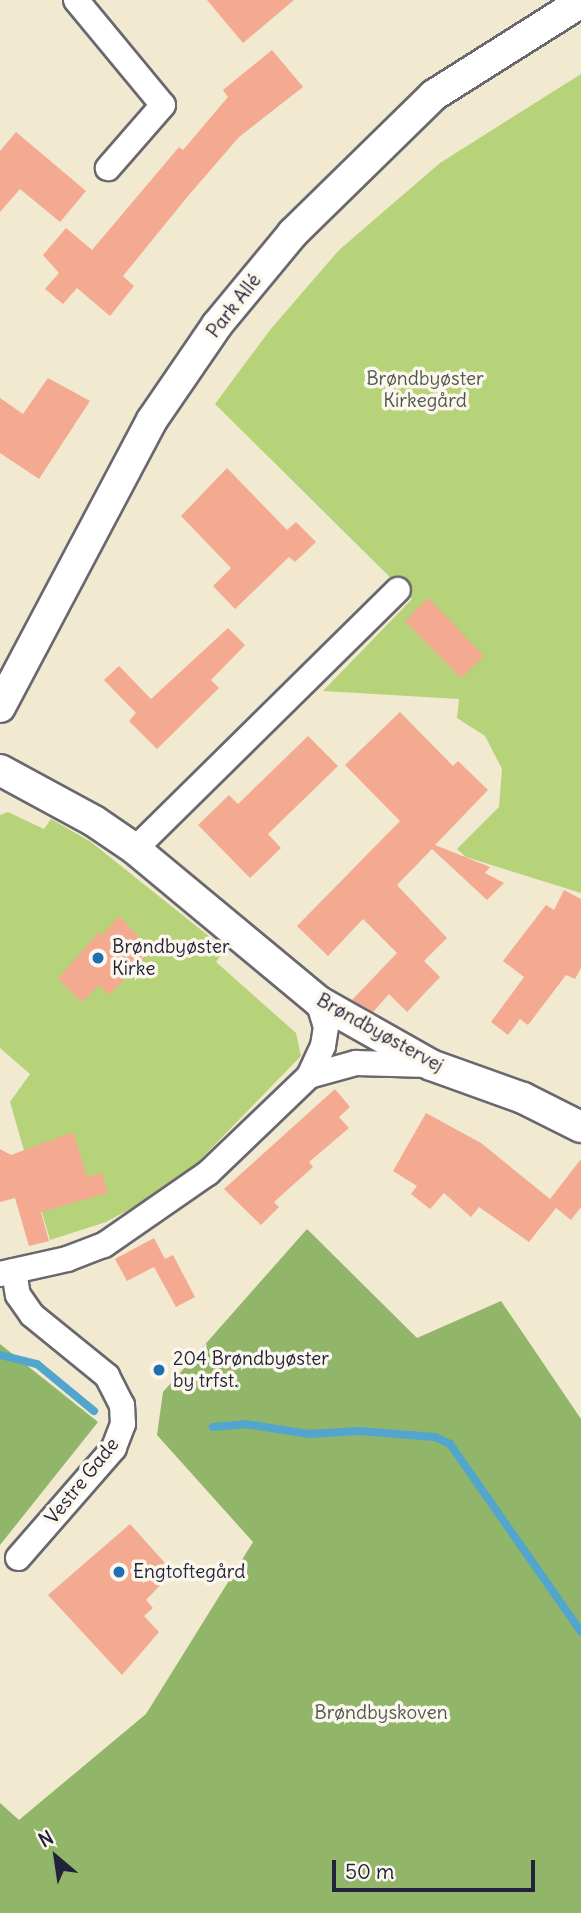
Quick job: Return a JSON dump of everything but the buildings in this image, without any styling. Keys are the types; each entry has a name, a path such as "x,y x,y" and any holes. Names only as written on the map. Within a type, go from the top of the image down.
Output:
{"street":[{"path":"76,0 163,106 108,168"},
{"name":"Park Allé","path":"0,707 152,420 218,325 293,233 434,96 581,2"},
{"path":"135,849 398,590"},
{"name":"Brøndbyøstervej","path":"0,770 135,849 318,1001 430,1065 523,1098 581,1127"},
{"name":"Vestre Gade","path":"18,1558 114,1448 123,1424 122,1405 107,1376 32,1315 7,1273 104,1245 147,1218 208,1173 309,1076 323,1046 326,1027 318,1001"},
{"name":"Vestre Gade","path":"309,1076 356,1063 430,1065"}],"green space":[{"name":"Brøndbyøster Kirkegård","path":"581,74 581,893 466,857 457,849 499,807 502,769 485,736 457,718 459,699 323,691 412,599 215,404 270,330 339,250 440,163"},
{"path":"8,812 44,829 51,819 91,842 225,949 216,962 296,1033 301,1056 197,1163 156,1195 106,1222 50,1240 10,1102 30,1074 0,1048 0,815"},
{"name":"Brøndbyskoven","path":"307,1229 417,1338 501,1301 581,1419 581,1913 0,1913 0,1803 19,1820 146,1714 253,1542 157,1435 163,1392"},
{"path":"0,1344 98,1422 0,1545"}],"waterway":[{"path":"0,1355 37,1364 94,1411"},
{"path":"213,1427 245,1424 309,1434 359,1431 435,1437 450,1444 581,1632"}],"place":[{"name":"Brøndbyøster Kirke","path":"98,958"},
{"name":"204 Brøndbyøster by trfst.","path":"159,1370"},
{"name":"Engtoftegård","path":"119,1572"}]}
